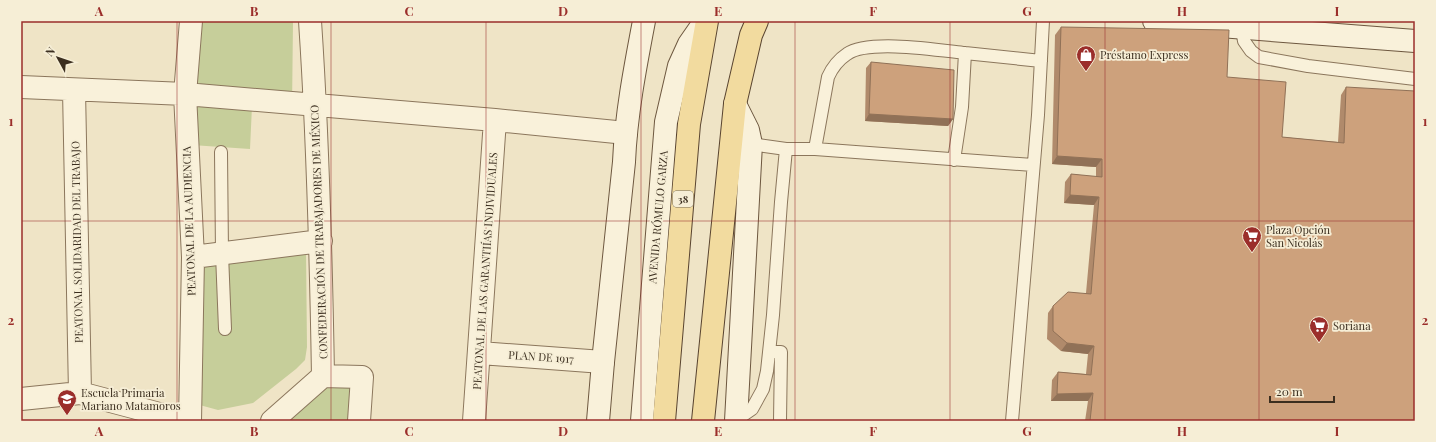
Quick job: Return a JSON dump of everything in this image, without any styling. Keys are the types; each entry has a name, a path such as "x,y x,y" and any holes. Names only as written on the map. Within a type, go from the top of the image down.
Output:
{"main road":[{"name":"AVENIDA RÓMULO GARZA","path":"664,421 690,124 706,21"},
{"path":"703,421 735,104 751,35 758,21"}],"street":[{"name":"PEATONAL DE LA AUDIENCIA","path":"190,421 193,257 185,94 191,21"},
{"name":"CONFEDERACIÓN DE TRABAJADORES DE MÉXICO","path":"272,421 323,376 321,241 316,106 310,21"},
{"path":"598,421 626,133 634,74 644,21"},
{"name":"AVENIDA RÓMULO GARZA","path":"642,421 666,122 679,66 689,44 706,21"},
{"path":"1154,21 1242,24 1415,41"},
{"path":"21,87 185,94 495,120 626,133"},
{"name":"PEATONAL SOLIDARIDAD DEL TRABAJO","path":"74,90 80,393"},
{"path":"735,104 748,130 751,144 736,420"},
{"name":"PEATONAL DE LAS GARANTIÍAS INDIVIDUALES","path":"474,421 480,353 495,120"},
{"path":"193,257 321,241"},
{"name":"PLAN DE 1917","path":"480,353 603,362"},
{"path":"323,376 362,377 360,421"},
{"path":"21,399 80,393 186,421"}],"lane":[{"path":"1012,421 1043,21"},
{"path":"1242,24 1244,41 1251,51 1259,57 1308,66 1415,79"},
{"path":"815,149 828,77 833,67 848,53 860,48 907,47 1040,61"},
{"path":"954,160 962,107 965,53"},
{"path":"751,144 786,149 815,149 1033,165"},
{"path":"736,420 752,409 763,390 767,371 786,149"},
{"path":"221,152 222,254 225,329"},
{"path":"769,352 781,352 780,421"}],"green space":[{"path":"197,21 293,21 292,109 252,106 250,149 192,145"},
{"path":"306,249 307,347 305,360 296,369 253,403 218,410 196,404 197,261"},
{"path":"357,382 354,421 283,421 325,383"}],"building":[{"name":"Plaza Opción San Nicolás","path":"1061,27 1229,30 1227,77 1286,82 1282,137 1344,143 1346,87 1415,91 1415,421 1090,421 1093,393 1057,394 1058,372 1091,375 1094,346 1067,343 1053,331 1053,306 1068,292 1091,294 1099,197 1070,195 1071,174 1102,177 1102,159 1057,156"},
{"path":"871,62 954,70 953,119 869,114"}],"place":[{"name":"Préstamo Express","path":"1086,72"},
{"name":"Plaza Opción San Nicolás","path":"1252,253"},
{"name":"Soriana","path":"1319,343"},
{"name":"Escuela Primaria Mariano Matamoros","path":"67,416"}]}
